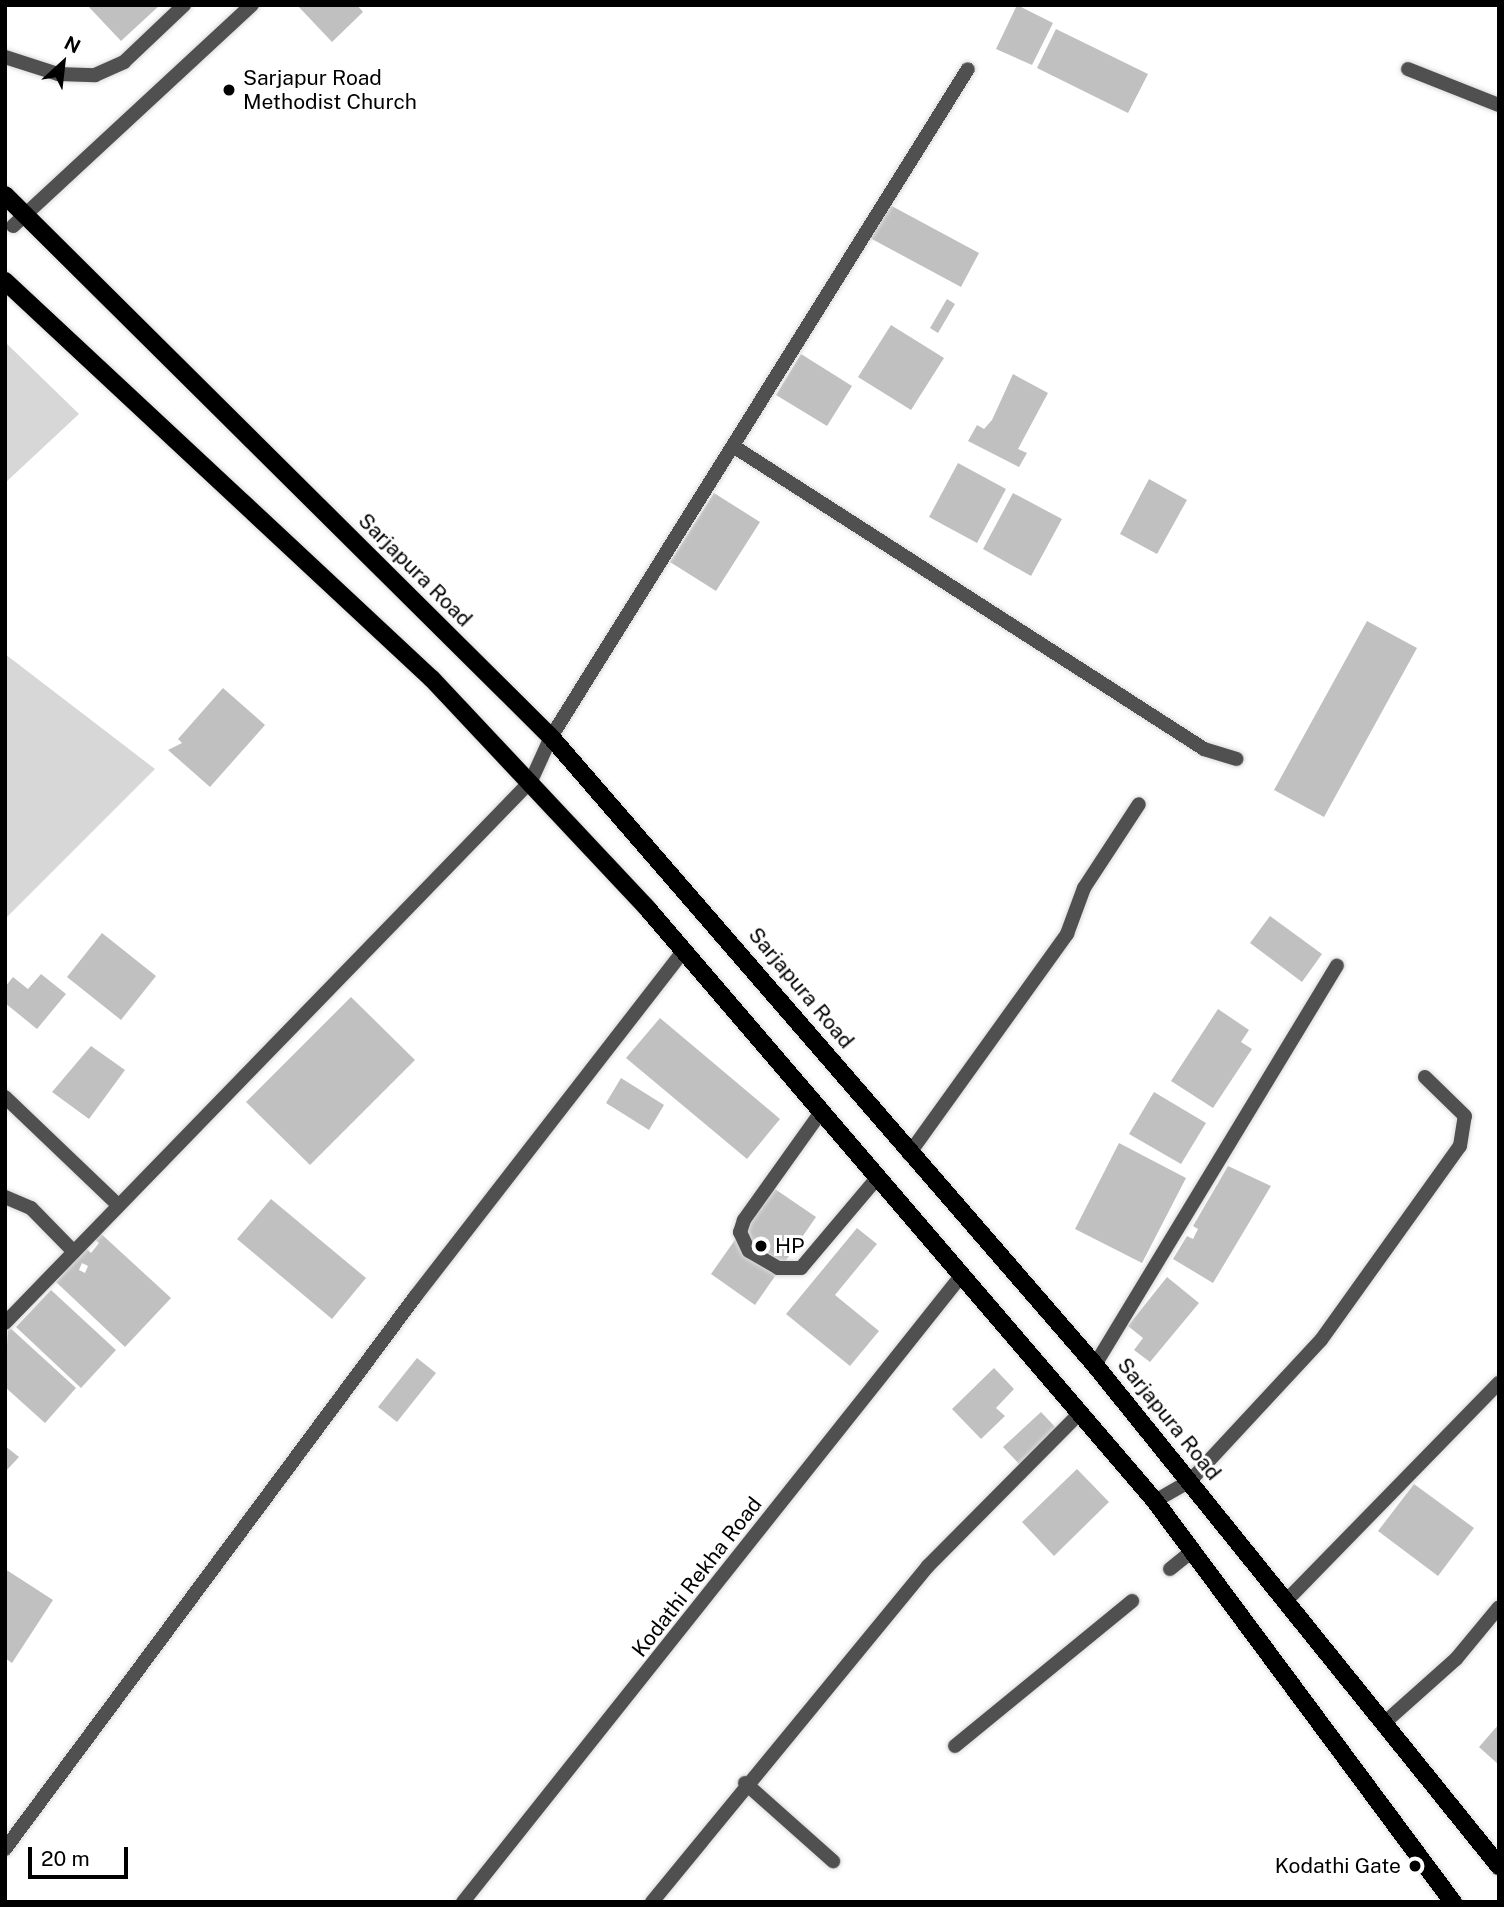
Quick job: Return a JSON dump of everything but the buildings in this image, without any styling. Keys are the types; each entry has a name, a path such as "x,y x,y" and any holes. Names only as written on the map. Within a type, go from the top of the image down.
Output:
{"main road":[{"name":"Sarjapura Road","path":"5,195 19,220 551,737 909,1154 1095,1365 1499,1866"},
{"path":"5,281 432,679 531,780 683,951 1155,1502 1453,1902"}],"street":[{"path":"5,57 58,74 95,75 124,62 184,5"},
{"path":"19,220 252,5"},
{"path":"5,1323 531,780 551,737 968,69"},
{"path":"1408,69 1499,105"},
{"path":"733,446 1204,749 1237,759"},
{"path":"909,1154 1067,934 1084,888 1139,804"},
{"path":"5,1849 415,1297 683,951"},
{"path":"1095,1365 1337,966"},
{"path":"1155,1502 1190,1481 1321,1340 1461,1146 1465,1116 1425,1077"},
{"path":"5,1097 118,1205"},
{"path":"821,1112 744,1220 740,1232 749,1251 778,1268 801,1268 877,1178"},
{"path":"5,1196 31,1208 73,1251"},
{"name":"Kodathi Rekha Road","path":"463,1902 961,1276"},
{"path":"1286,1601 1499,1383"},
{"path":"652,1902 745,1783 929,1566 1079,1413"},
{"path":"1170,1569 1192,1551"},
{"path":"955,1746 1132,1601"},
{"path":"1383,1724 1456,1659 1499,1607"},
{"path":"745,1783 833,1861"}],"shaded area":[{"path":"5,342 79,414 5,483"},
{"path":"5,654 155,769 5,919"}],"place":[{"name":"Sarjapur Road Methodist Church","path":"229,90"},
{"name":"HP","path":"761,1246"},
{"name":"Kodathi Gate","path":"1415,1866"}]}
